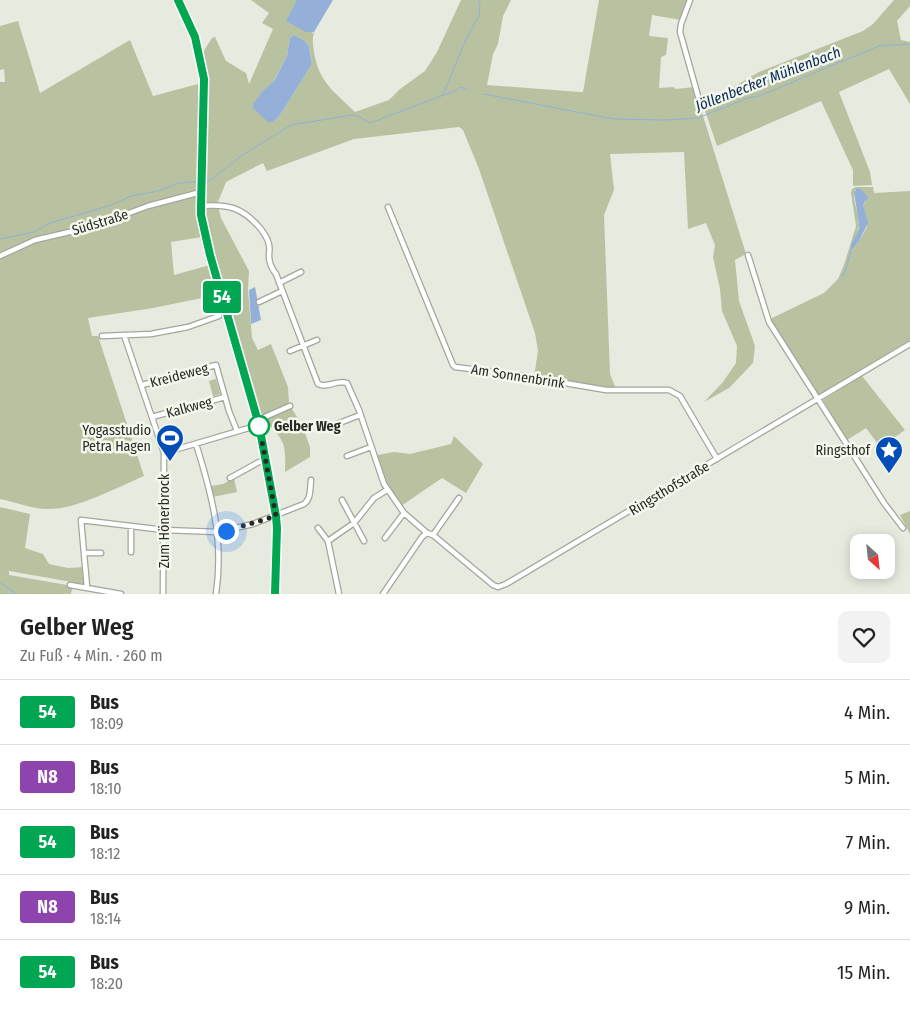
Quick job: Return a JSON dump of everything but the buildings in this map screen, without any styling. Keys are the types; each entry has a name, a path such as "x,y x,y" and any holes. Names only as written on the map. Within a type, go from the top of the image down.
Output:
{"main road":[{"path":"178,0 195,37 203,72 201,215 210,255 258,422 276,516 275,594"}],"street":[{"path":"690,0 680,32 698,96"},
{"name":"Südstraße","path":"0,256 35,240 91,227 148,206 201,192"},
{"path":"201,206 216,204 230,206 250,217 267,237 270,247 271,267 318,384 325,386 342,381 347,383 387,490 404,513 427,533 422,537 383,594"},
{"name":"Am Sonnenbrink","path":"388,206 452,365 606,390 669,390 680,396 717,459"},
{"path":"748,255 769,322 884,503 903,528"},
{"path":"279,283 301,272"},
{"path":"259,302 282,291"},
{"path":"102,336 151,334 188,327 219,316"},
{"name":"Zum Hönerbrock","path":"124,334 164,453 163,594"},
{"path":"290,351 317,340"},
{"name":"Ringsthofstraße","path":"427,533 433,535 493,585 502,587 910,344"},
{"name":"Kreideweg","path":"142,385 216,365 225,397"},
{"path":"225,397 237,431"},
{"name":"Kalkweg","path":"152,417 225,397"},
{"path":"164,453 237,431 290,406"},
{"path":"324,429 360,415"},
{"path":"196,444 210,490 218,532 216,594"},
{"path":"347,456 372,447"},
{"path":"230,478 266,460"},
{"path":"87,587 81,520 164,530 218,532 253,524 307,502 310,494 311,480"},
{"path":"328,541 354,523 374,498 387,490"},
{"path":"433,535 459,498"},
{"path":"342,500 364,542"},
{"path":"385,538 404,513"},
{"path":"131,526 131,552"},
{"path":"318,528 328,541 339,594"},
{"path":"84,552 101,553"},
{"path":"70,585 121,594"}],"green space":[{"path":"251,0 297,0 312,33 314,32 313,40 316,63 320,72 328,86 355,112 389,100 400,89 425,71 437,52 461,0 511,0 503,16 487,85 583,92 599,0 688,0 681,20 652,15 649,36 668,38 666,55 661,57 659,88 694,87 746,254 735,260 739,301 755,346 753,363 729,388 704,402 723,382 736,363 737,346 722,311 720,289 713,257 715,245 706,223 688,229 684,152 610,154 614,190 604,215 610,374 616,389 534,377 538,351 535,333 479,169 463,130 459,127 354,139 267,171 263,163 226,182 218,202 204,202 203,181 207,82 203,52 212,38 215,37 226,61 246,73 249,84 273,29 262,23 269,13","holes":["293,35 308,45 312,64 280,115 273,122 272,84 287,56 290,38"]},
{"path":"894,0 910,0 910,6 897,21 901,40 910,42 910,104 889,69 839,92 870,172 872,185 853,186 853,170 821,101 717,146 700,96 720,95 759,72 863,31 873,24"},
{"path":"18,21 40,93 130,40 153,96 198,84 198,189 147,204 102,222 36,238 0,255 0,82 5,82 4,69 0,70 0,26"},
{"path":"856,187 873,187 874,193 910,191 910,340 819,395 770,319 824,293 838,279 856,226 852,189","holes":["855,189 866,201 863,205 867,227 852,251 852,244 859,225 854,198"]},
{"path":"198,195 198,214 202,237 171,242 174,275 210,265 223,307 214,314 207,297 88,318 92,336 98,336 144,476 96,497 57,509 39,508 0,499 0,258 35,242 92,228 148,207"},
{"path":"218,206 221,218 249,271 248,290 252,338 258,350 271,344 288,387 289,404 302,425 310,447 310,457 285,472 283,443 277,433 265,420 262,420 217,269 204,210"},
{"path":"862,376 905,430 885,444 878,444 866,428 847,440 823,400"},
{"path":"216,379 220,394 213,396 209,381"},
{"path":"454,436 483,464 466,493 442,478 401,506 385,482 377,455 394,452 410,454 451,444"},
{"path":"234,478 237,492 213,497 211,486 223,484"},
{"path":"0,507 30,514 25,548 43,554 49,564 68,568 84,567 86,582 83,584 9,571 9,575 73,586 71,594 0,594"},
{"path":"910,511 910,534 900,515"}],"water":[{"path":"297,0 333,0 314,32 306,32 286,21"},
{"path":"293,35 308,45 312,64 280,115 273,122 268,122 253,108 253,104 274,81 287,56 290,38"},
{"path":"857,188 862,190 868,197 863,205 868,223 851,252 851,245 859,229 854,192"},
{"path":"255,287 261,320 251,324 249,290"}],"waterway":[{"path":"443,95 467,37 479,16 480,5 478,0"},
{"name":"Jöllenbecker Mühlenbach","path":"484,94 613,119 666,120 698,118 748,98 759,96 879,46 910,44"},
{"path":"205,182 209,181 241,156 291,125 352,115 358,116 370,123 457,90 460,87 466,89"},
{"path":"0,239 34,232 50,223 109,206 131,196 158,191 179,183 196,182"},
{"path":"843,277 851,252"},
{"path":"0,583 17,594"}],"bus line":[{"name":"54","path":"178,0 195,37 204,79 201,182 203,226 259,425 276,516 275,594"}],"place":[{"name":"Gelber Weg","path":"259,426"},
{"name":"Yogasstudio Petra Hagen","path":"170,462"},
{"name":"Ringsthof","path":"889,474"}],"route":[{"path":"226,531 276,516 259,426"}]}
